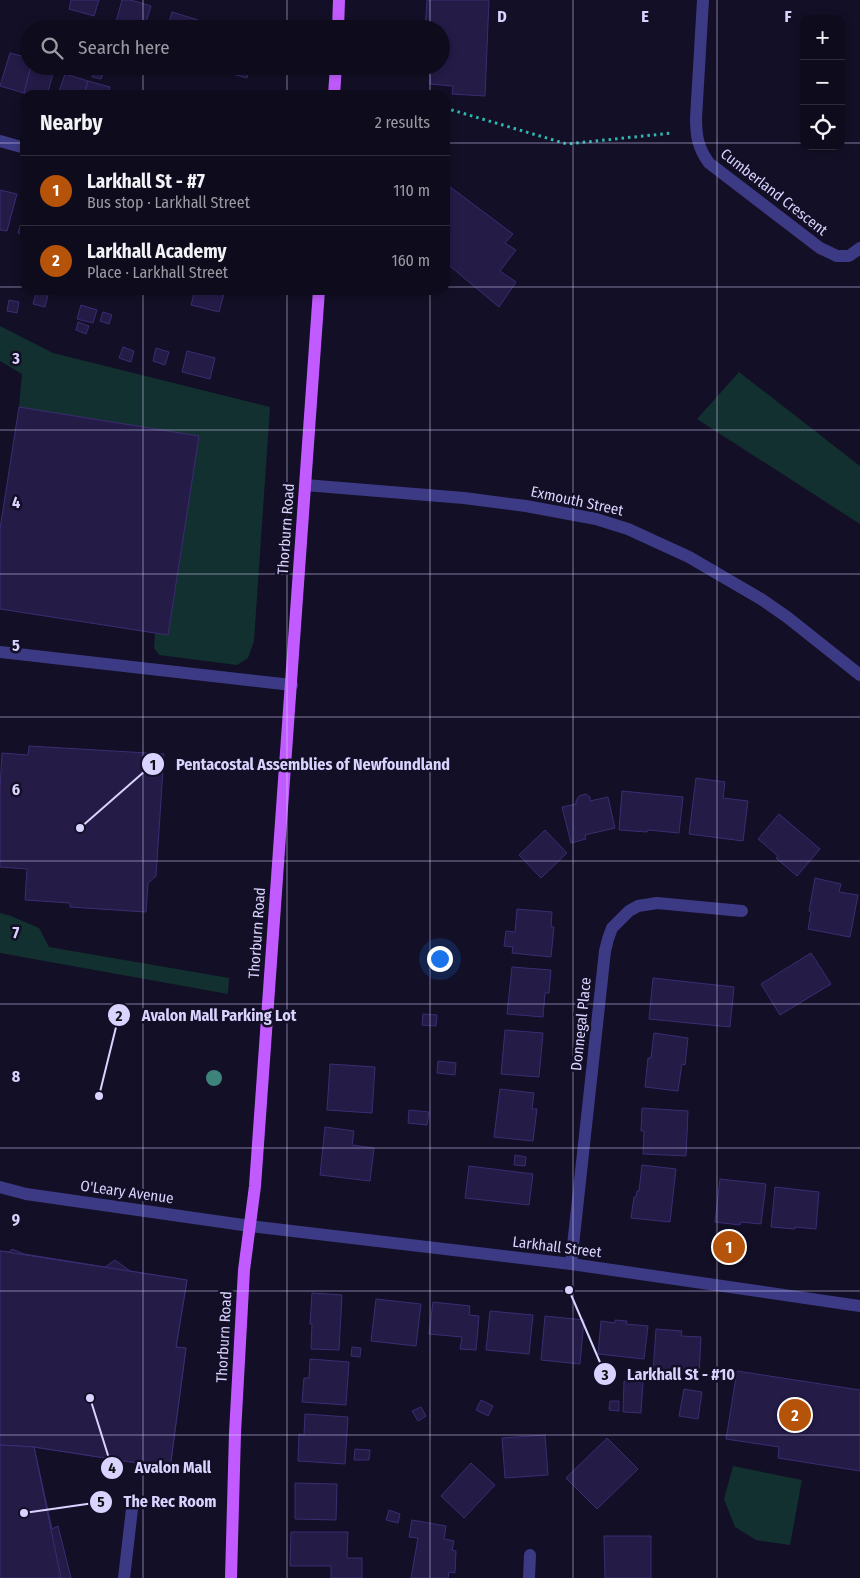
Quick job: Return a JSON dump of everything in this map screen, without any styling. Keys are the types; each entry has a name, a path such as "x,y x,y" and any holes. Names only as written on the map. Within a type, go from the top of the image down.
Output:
{"main road":[{"path":"338,20 339,0"},
{"path":"334,90 335,75"},
{"name":"Thorburn Road","path":"232,1578 235,1433 244,1270 255,1186 319,295"}],"street":[{"name":"Cumberland Crescent","path":"702,0 696,118 696,136 701,152 709,163 820,248 837,256 850,256 860,248"},
{"path":"0,141 20,147"},
{"name":"Exmouth Street","path":"305,485 464,498 526,506 596,519 628,529 689,557 761,599 787,617 860,675"},
{"path":"0,652 292,685"},
{"name":"Donnegal Place","path":"571,1264 605,951 612,928 629,911 648,903 742,911"},
{"name":"O'Leary Avenue","path":"0,1187 26,1194 250,1226"},
{"name":"Larkhall Street","path":"250,1226 571,1264 860,1306"},
{"path":"124,1578 132,1509"},
{"path":"529,1578 530,1556"}],"path":[{"path":"450,109 567,144 672,133"}],"green space":[{"path":"0,326 53,353 270,407 254,641 248,658 237,665 159,655 154,648 155,633 168,635 199,436 19,407 22,374 0,361"},
{"path":"739,372 860,466 860,524 697,419"},
{"path":"0,913 39,928 49,947 229,978 228,994 0,953"},
{"path":"733,1466 802,1480 790,1545 756,1540 735,1527 724,1499"}],"building":[{"path":"71,0 99,0 94,16 69,9"},
{"path":"122,0 131,0 151,6 147,20 116,20"},
{"path":"427,0 489,0 485,96 452,94 453,86 430,84 430,75 450,75 450,20 426,20"},
{"path":"172,12 198,20 170,20"},
{"path":"10,53 20,56 20,75 29,75 25,90 20,90 20,92 0,86"},
{"path":"29,75 53,75 48,90 25,90"},
{"path":"65,75 88,81 85,90 60,90"},
{"path":"93,75 102,75 101,79 92,77"},
{"path":"236,75 248,75 247,78"},
{"path":"88,81 110,87 109,90 85,90"},
{"path":"450,187 513,234 505,243 516,250 500,271 516,282 499,307 450,266"},
{"path":"0,190 17,194 7,231 0,230"},
{"path":"36,295 48,295 45,307 33,304"},
{"path":"194,295 224,295 219,312 191,305"},
{"path":"9,300 19,302 17,313 7,311"},
{"path":"81,305 97,310 93,323 77,319"},
{"path":"103,312 112,315 109,324 100,321"},
{"path":"78,322 89,326 86,334 76,330"},
{"path":"123,347 134,351 131,362 119,358"},
{"path":"156,348 169,352 165,365 153,361"},
{"path":"187,351 215,358 210,379 182,372"},
{"path":"19,407 199,436 168,635 0,609 0,529"},
{"path":"29,746 164,754 156,876 148,883 146,912 70,907 70,903 25,900 27,869 0,867 2,753 28,755"},
{"path":"696,778 725,782 723,798 748,801 743,841 689,834"},
{"path":"622,791 683,797 679,833 619,830"},
{"path":"586,794 590,797 590,801 608,797 615,828 585,835 586,839 571,843 562,807 576,804 579,796"},
{"path":"779,814 820,849 797,876 758,839"},
{"path":"545,830 567,853 541,878 519,855"},
{"path":"815,878 841,884 839,892 858,895 850,937 808,929"},
{"path":"517,909 552,912 551,927 554,927 551,957 512,953 513,947 504,946 506,931 515,932"},
{"path":"811,953 831,984 780,1015 761,984"},
{"path":"512,967 551,970 549,993 545,993 543,1017 507,1014"},
{"path":"653,978 734,987 730,1027 649,1019"},
{"path":"423,1014 437,1015 436,1026 422,1025"},
{"path":"505,1030 543,1033 539,1077 501,1074"},
{"path":"654,1033 688,1038 685,1065 682,1064 678,1091 645,1087 648,1058 651,1058"},
{"path":"438,1061 456,1063 455,1075 437,1073"},
{"path":"330,1064 375,1067 372,1113 327,1110"},
{"path":"500,1089 534,1093 532,1109 537,1109 533,1141 494,1137"},
{"path":"642,1108 688,1111 686,1156 643,1154"},
{"path":"409,1110 429,1112 427,1125 408,1123"},
{"path":"325,1127 354,1131 352,1145 374,1148 370,1181 320,1175"},
{"path":"515,1155 526,1157 525,1166 514,1165"},
{"path":"642,1165 676,1169 670,1222 631,1218 634,1197 636,1197 637,1191 639,1191"},
{"path":"469,1166 533,1174 529,1205 465,1198"},
{"path":"720,1179 766,1184 761,1224 741,1222 740,1225 715,1222"},
{"path":"775,1187 819,1192 816,1229 771,1227"},
{"path":"12,1249 24,1254 105,1267 115,1260 130,1271 187,1280 176,1347 186,1348 170,1468 34,1447 52,1529 58,1526 71,1578 0,1578 0,1251 9,1252"},
{"path":"0,1251 187,1280 176,1347 186,1348 170,1468 34,1447 0,1445"},
{"path":"312,1293 342,1295 339,1350 311,1349"},
{"path":"376,1299 421,1304 416,1346 371,1341"},
{"path":"433,1302 470,1306 469,1315 479,1316 476,1350 460,1349 462,1337 429,1334"},
{"path":"490,1311 533,1315 529,1354 486,1350"},
{"path":"545,1316 584,1320 580,1364 541,1360"},
{"path":"615,1320 627,1321 626,1324 648,1326 644,1359 598,1354 601,1321 615,1323"},
{"path":"656,1329 682,1331 681,1336 701,1337 699,1375 653,1372"},
{"path":"352,1347 361,1348 360,1357 351,1356"},
{"path":"310,1359 349,1362 346,1405 302,1402 304,1378 309,1378"},
{"path":"737,1371 860,1390 860,1471 778,1458 779,1447 726,1439"},
{"path":"624,1381 643,1382 641,1413 623,1412"},
{"path":"684,1389 702,1392 698,1419 679,1416"},
{"path":"481,1400 493,1406 488,1416 476,1410"},
{"path":"610,1401 619,1401 619,1411 609,1410"},
{"path":"421,1407 426,1416 418,1421 412,1411"},
{"path":"305,1414 348,1417 345,1464 298,1461 299,1434 304,1435"},
{"path":"545,1435 548,1475 505,1478 502,1438"},
{"path":"607,1438 638,1469 597,1509 566,1478"},
{"path":"0,1445 34,1447 61,1578 0,1578"},
{"path":"355,1449 370,1450 369,1460 354,1460"},
{"path":"471,1463 495,1485 464,1518 441,1496"},
{"path":"295,1483 337,1484 336,1520 295,1519"},
{"path":"389,1510 400,1514 398,1523 386,1520"},
{"path":"412,1520 446,1526 444,1539 454,1541 452,1550 456,1551 455,1573 449,1572 448,1578 411,1578 418,1538 409,1537"},
{"path":"291,1532 348,1532 347,1558 362,1558 362,1578 331,1578 331,1566 290,1566"},
{"path":"604,1536 651,1536 651,1578 605,1578"}],"place":[{"name":"Pentacostal Assemblies of Newfoundland","path":"80,828"},
{"name":"Avalon Mall Parking Lot","path":"99,1096"},
{"name":"Larkhall St - #7","path":"729,1247"},
{"name":"Larkhall St - #10","path":"569,1290"},
{"name":"Avalon Mall","path":"90,1398"},
{"name":"Larkhall Academy","path":"795,1415"},
{"name":"The Rec Room","path":"24,1513"}]}
